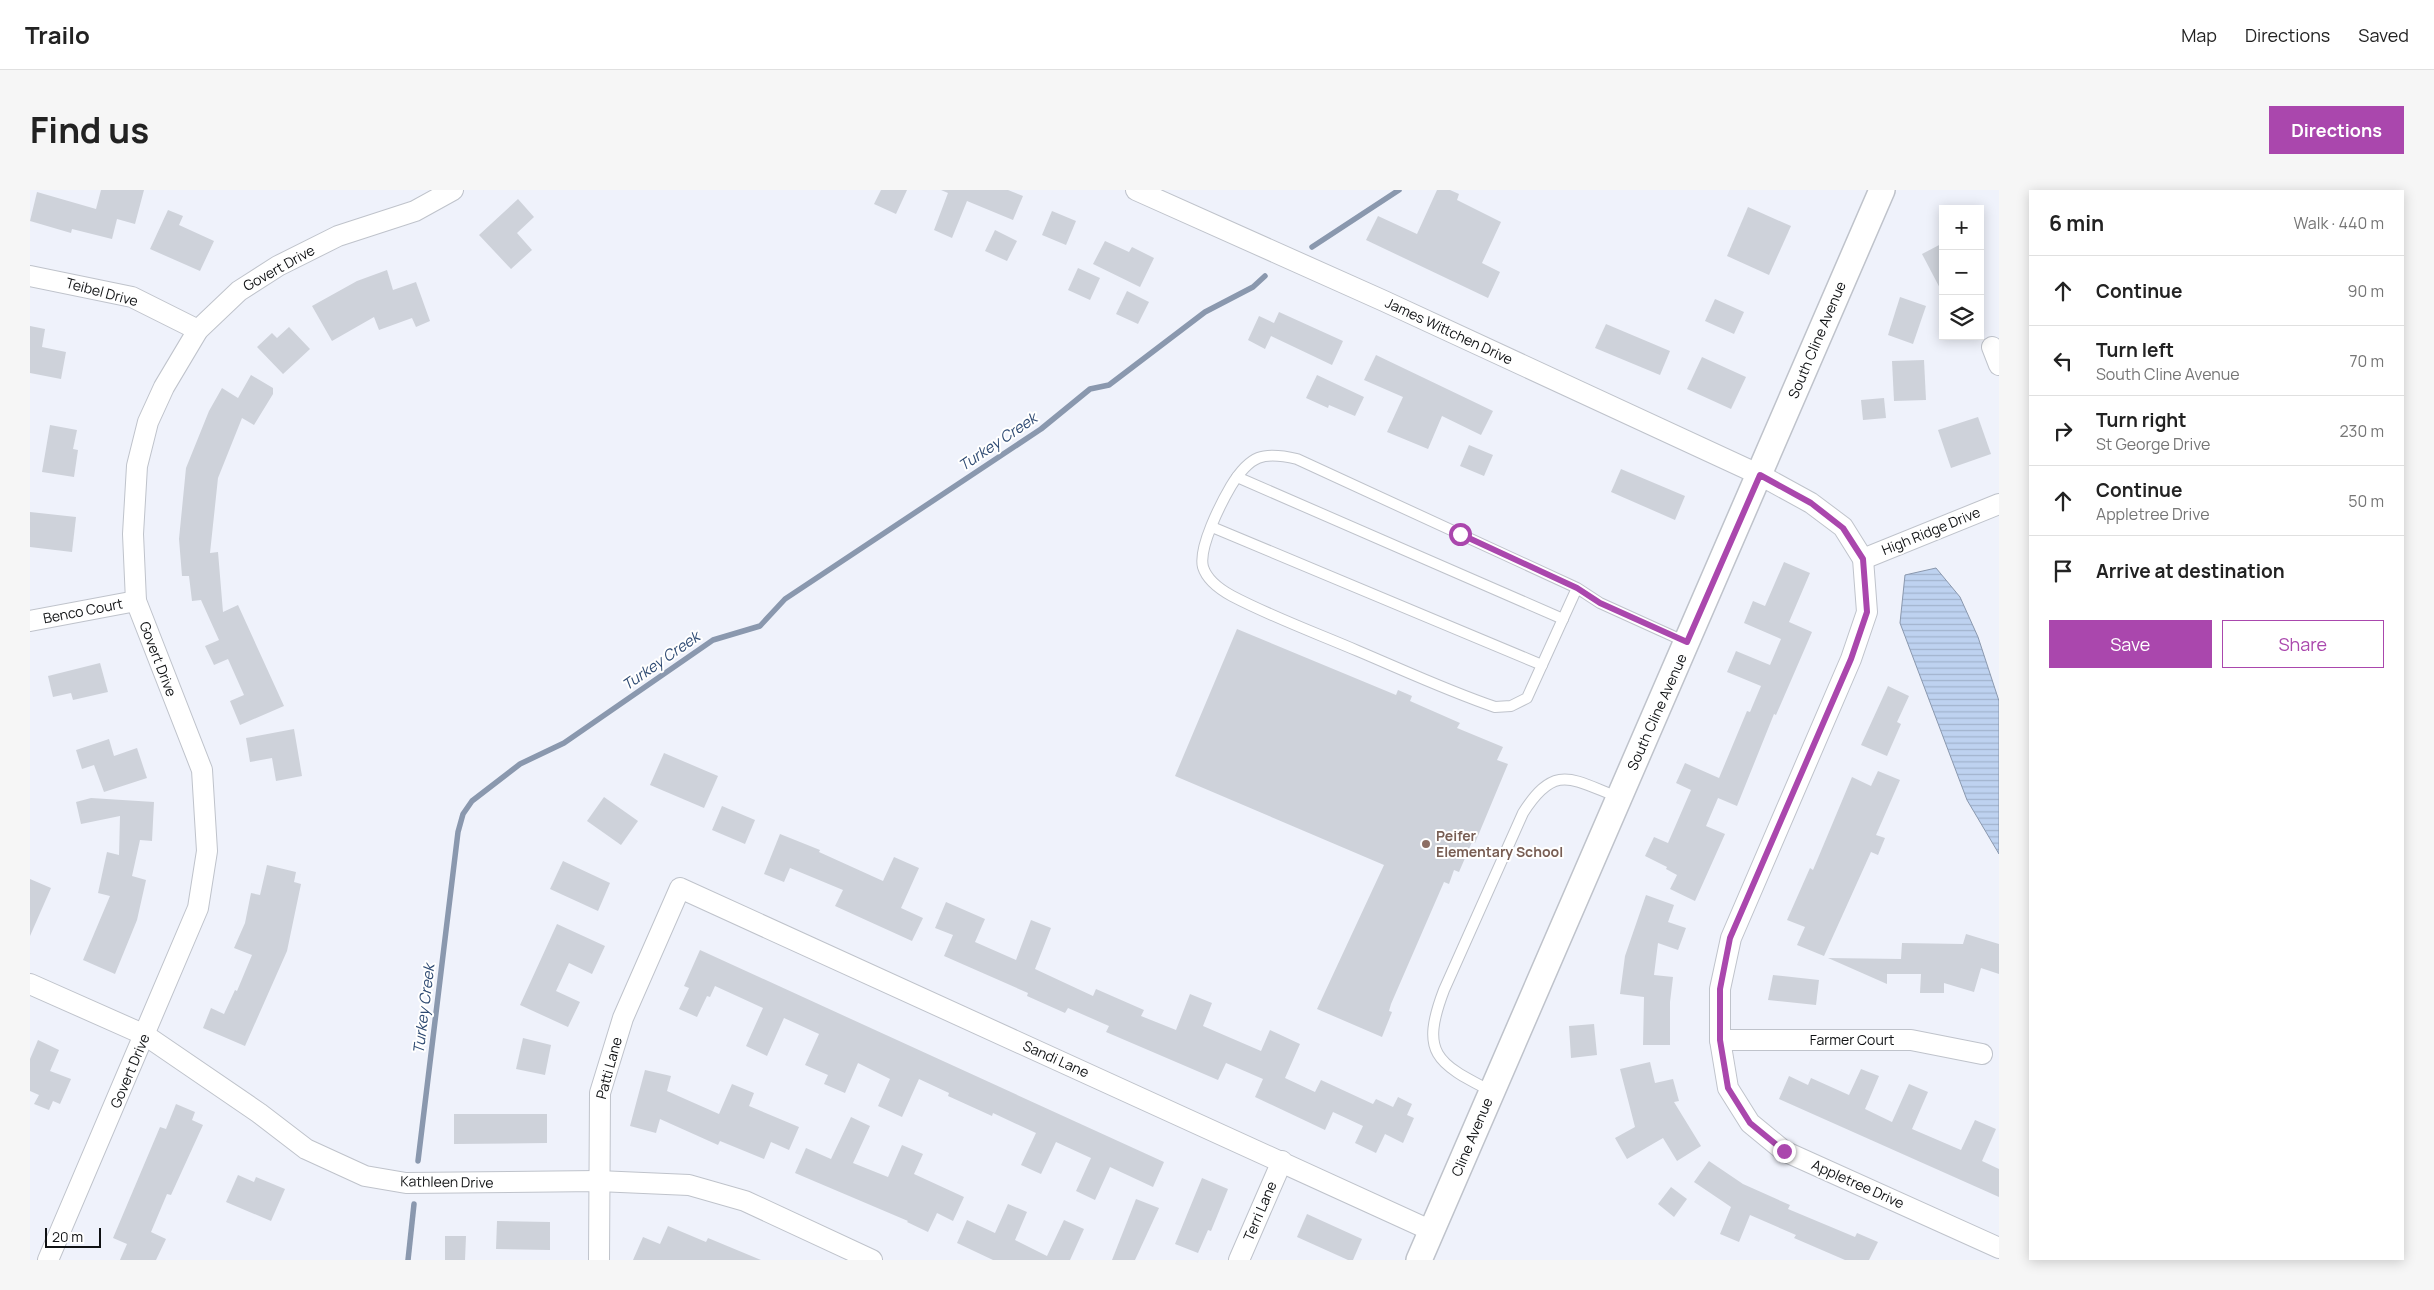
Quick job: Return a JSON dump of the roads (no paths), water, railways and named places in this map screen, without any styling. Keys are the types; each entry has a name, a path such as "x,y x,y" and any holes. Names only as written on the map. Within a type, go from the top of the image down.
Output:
{"street":[{"name":"Govert Drive","path":"48,1260 198,908 207,851 202,770 136,601 133,534 137,466 148,422 164,387 198,330 239,290 278,266 338,236 415,211 453,190"},
{"name":"James Wittchen Drive","path":"1136,190 1384,301 1760,475 1811,503 1843,528 1863,559"},
{"name":"South Cline Avenue","path":"1526,1014 1882,190"},
{"name":"Teibel Drive","path":"30,276 132,297 198,330"},
{"name":"High Ridge Drive","path":"1863,559 1999,504"},
{"name":"Appletree Drive","path":"1863,559 1867,612 1851,659 1730,938 1720,989 1720,1040 1728,1088 1750,1123 1784,1151 1999,1248"},
{"name":"Benco Court","path":"30,621 136,601"},
{"name":"Sandi Lane","path":"680,888 1432,1231"},
{"name":"Patti Lane","path":"599,1260 600,1092 623,1018 680,888"},
{"name":"Kathleen Drive","path":"30,984 145,1035 259,1113 306,1149 364,1176 406,1183 598,1180 689,1185 745,1201 872,1260"},
{"name":"Cline Avenue","path":"1420,1260 1526,1014"},
{"name":"Farmer Court","path":"1720,1040 1911,1040 1982,1054"},
{"name":"Terri Lane","path":"1239,1260 1282,1161"}],"lane":[{"path":"1577,588 1527,698 1511,706 1495,707 1317,634 1232,596 1211,581 1203,567 1203,552 1212,527 1244,465 1260,456 1278,455 1297,459 1577,588 1600,603 1687,642"},
{"path":"1237,477 1563,619"},
{"path":"1212,527 1542,665"},
{"path":"1492,1091 1460,1075 1445,1064 1435,1051 1432,1033 1434,1015 1444,990 1523,813 1535,795 1545,785 1558,780 1576,781 1619,797"}],"water":[{"path":"1936,568 1960,597 1978,637 1999,701 1999,854 1967,800 1900,623 1905,575"}],"waterway":[{"name":"Turkey Creek","path":"1312,247 1399,190"},
{"name":"Turkey Creek","path":"418,1161 458,832 463,814 472,801 520,764 564,743 713,640 760,626 785,599 1041,429 1090,389 1109,385 1205,312 1253,287 1265,276"},
{"name":"Turkey Creek","path":"408,1260 414,1204"}],"place":[{"name":"Peifer Elementary School","path":"1426,844"}]}
